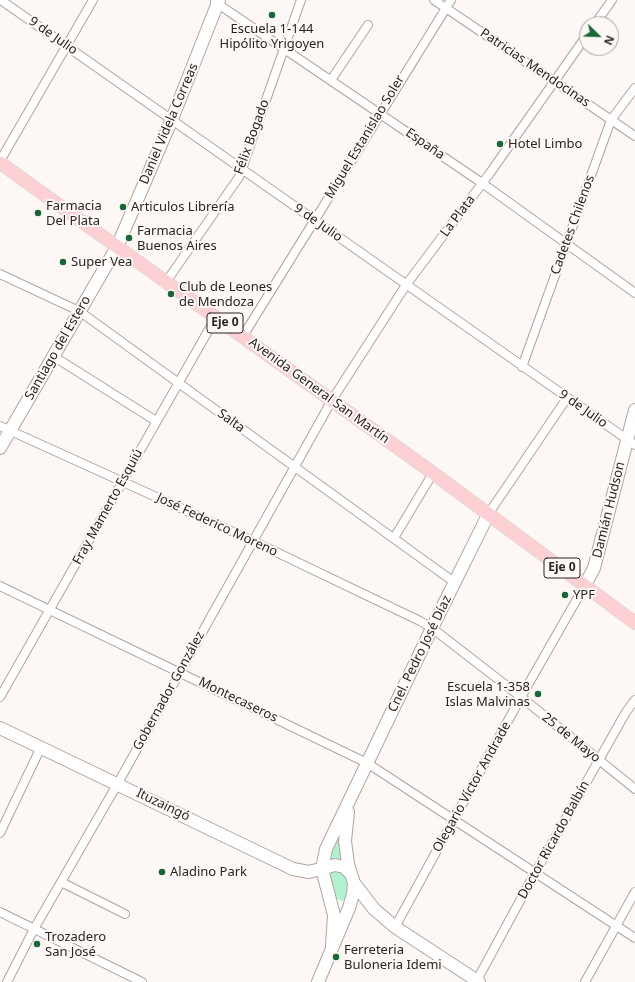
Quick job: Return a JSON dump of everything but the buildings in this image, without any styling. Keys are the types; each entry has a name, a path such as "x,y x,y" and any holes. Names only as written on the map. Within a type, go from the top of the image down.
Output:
{"main road":[{"name":"Avenida General San Martín","path":"0,162 433,472 635,623"}],"street":[{"name":"9 de Julio","path":"1,0 522,367 631,442"},
{"path":"0,162 68,47 93,0"},
{"name":"Félix Bogado","path":"166,282 239,177 301,0"},
{"name":"Patricias Mendocinas","path":"434,0 635,136"},
{"name":"Miguel Estanislao Soler","path":"243,336 451,0"},
{"path":"601,16 612,0"},
{"name":"España","path":"216,1 482,183 635,293"},
{"name":"Daniel Videla Correas","path":"117,247 172,119 216,1"},
{"path":"331,80 368,26"},
{"name":"La Plata","path":"332,400 406,285 482,183 579,46"},
{"name":"Cadetes Chilenos","path":"522,367 611,120 634,88"},
{"name":"Santiago del Estero","path":"0,448 5,428 53,356 117,247"},
{"name":"Salta","path":"0,274 79,311 454,582"},
{"name":"Fray Mamerto Esquiú","path":"0,697 216,317"},
{"path":"53,356 156,421"},
{"path":"489,513 567,398"},
{"name":"Gobernador González","path":"7,982 34,929 118,783 332,400"},
{"name":"Damián Hudson","path":"585,585 594,568 631,442 635,410"},
{"name":"José Federico Moreno","path":"5,428 252,541 432,628"},
{"path":"394,538 433,472"},
{"name":"Cnel. Pedro José Díaz","path":"324,871 326,849 353,796 367,763 454,582 489,513"},
{"name":"Olegario Víctor Andrade","path":"395,927 455,820 521,697 585,585"},
{"name":"Montecaseros","path":"0,586 180,671 367,763 635,938"},
{"name":"25 de Mayo","path":"432,628 521,697 635,789"},
{"name":"Doctor Ricardo Balbín","path":"477,981 535,873 635,700"},
{"name":"Ituzaingó","path":"0,728 118,783 294,869 309,872 324,871 338,865 350,892"},
{"path":"0,833 41,748"},
{"name":"Cnel. Pedro José Díaz","path":"350,892 345,841 348,814 353,796"},
{"path":"324,871 335,920 332,946"},
{"path":"61,882 125,914"},
{"path":"332,902 337,905 350,892"},
{"path":"350,892 374,908 395,927 477,981"},
{"path":"350,892 374,908"},
{"path":"318,982 350,892"},
{"path":"585,982 635,892"},
{"path":"0,912 142,982"}],"green space":[{"path":"345,814 344,862 327,861"},
{"path":"330,871 344,871 350,884 347,900 342,901 335,898 327,878"}],"place":[{"name":"Escuela 1-144 Hipólito Yrigoyen","path":"272,15"},
{"name":"Hotel Limbo","path":"500,144"},
{"name":"Articulos Librería","path":"123,207"},
{"name":"Farmacia Del Plata","path":"38,213"},
{"name":"Farmacia Buenos Aires","path":"129,238"},
{"name":"Super Vea","path":"63,262"},
{"name":"Club de Leones de Mendoza","path":"171,294"},
{"name":"YPF","path":"565,595"},
{"name":"Escuela 1-358 Islas Malvinas","path":"538,694"},
{"name":"Aladino Park","path":"162,872"},
{"name":"Trozadero San José","path":"37,944"},
{"name":"Ferreteria Buloneria Idemi","path":"336,957"}]}
